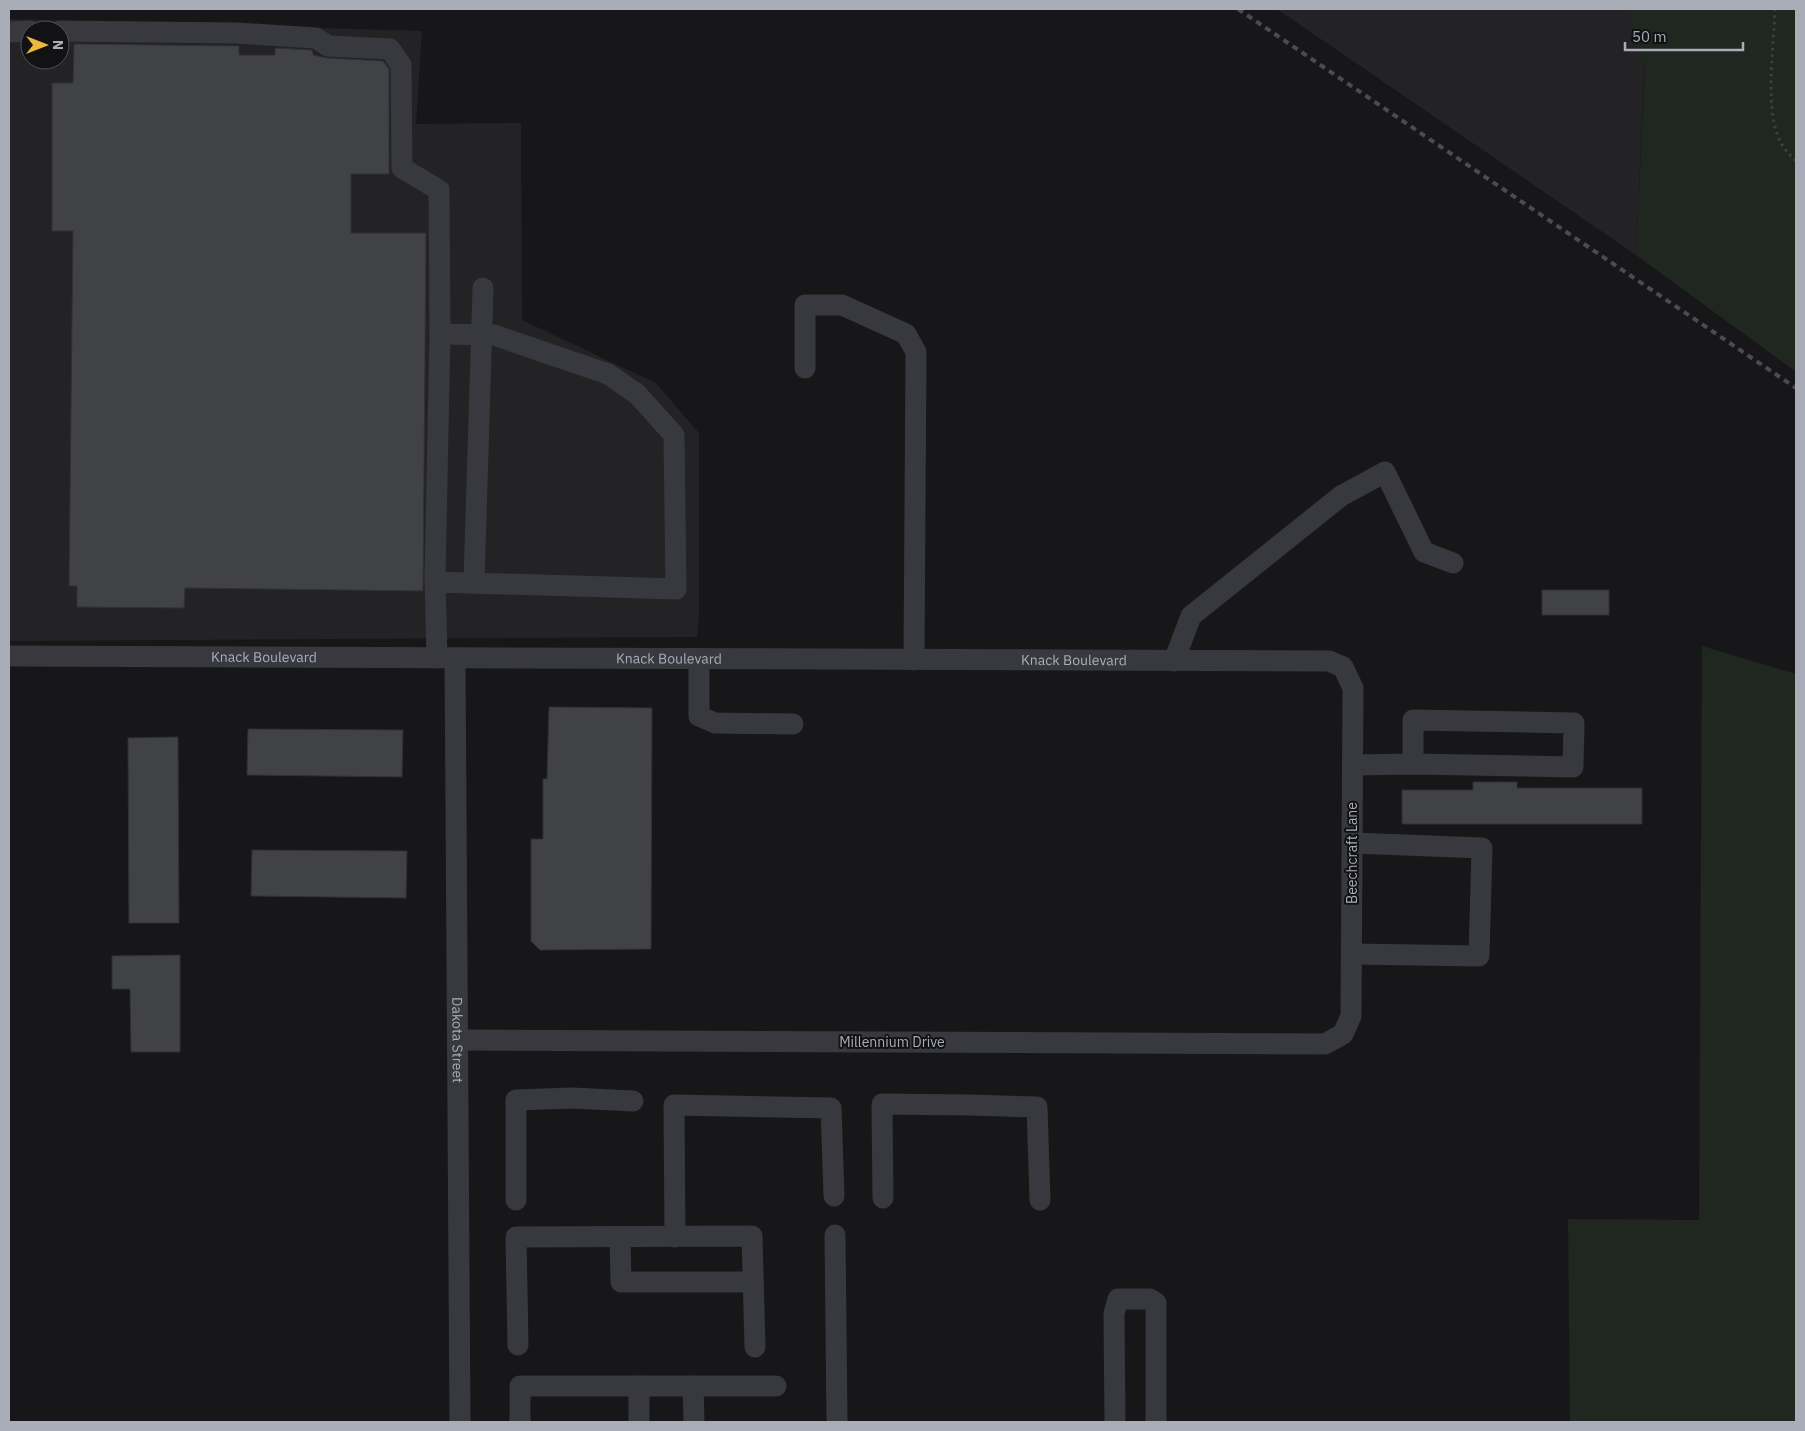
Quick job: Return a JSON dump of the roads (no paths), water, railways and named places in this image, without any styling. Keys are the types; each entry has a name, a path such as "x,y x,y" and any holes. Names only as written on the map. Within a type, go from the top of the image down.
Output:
{"street":[{"name":"Dakota Street","path":"70,31 236,33 316,38 328,46 390,50 401,65 402,168 438,190 440,334 435,582 446,658 458,1040 460,1422"},
{"path":"474,583 483,288"},
{"path":"805,368 805,306 842,305 906,334 916,352 914,660"},
{"path":"435,582 676,590 674,435 637,394 608,374 494,335 440,334"},
{"path":"1174,661 1192,616 1341,496 1386,472 1424,552 1453,563"},
{"name":"Knack Boulevard","path":"9,656 1329,661"},
{"path":"699,659 699,716 715,722 792,724"},
{"name":"Beechcraft Lane","path":"1325,1044 1343,1034 1351,1016 1352,954 1353,688 1343,667 1329,661"},
{"path":"1353,765 1413,764 1574,767 1574,723 1413,720 1413,764"},
{"path":"1352,954 1479,956 1482,848 1353,843"},
{"name":"Millennium Drive","path":"458,1040 1325,1044"},
{"path":"516,1200 516,1100 572,1098 633,1101"},
{"path":"883,1198 882,1104 969,1105 1038,1107 1040,1200"},
{"path":"675,1237 674,1105 832,1108 834,1196"},
{"path":"835,1235 837,1422"},
{"path":"518,1344 516,1237 752,1236 755,1347"},
{"path":"620,1237 621,1282 753,1282"},
{"path":"1115,1422 1114,1314 1118,1299 1150,1299 1156,1303 1156,1422"},
{"path":"520,1422 520,1386 776,1386"},
{"path":"639,1386 639,1422"},
{"path":"693,1386 694,1422"}],"railway":[{"path":"1238,9 1796,388"}]}
